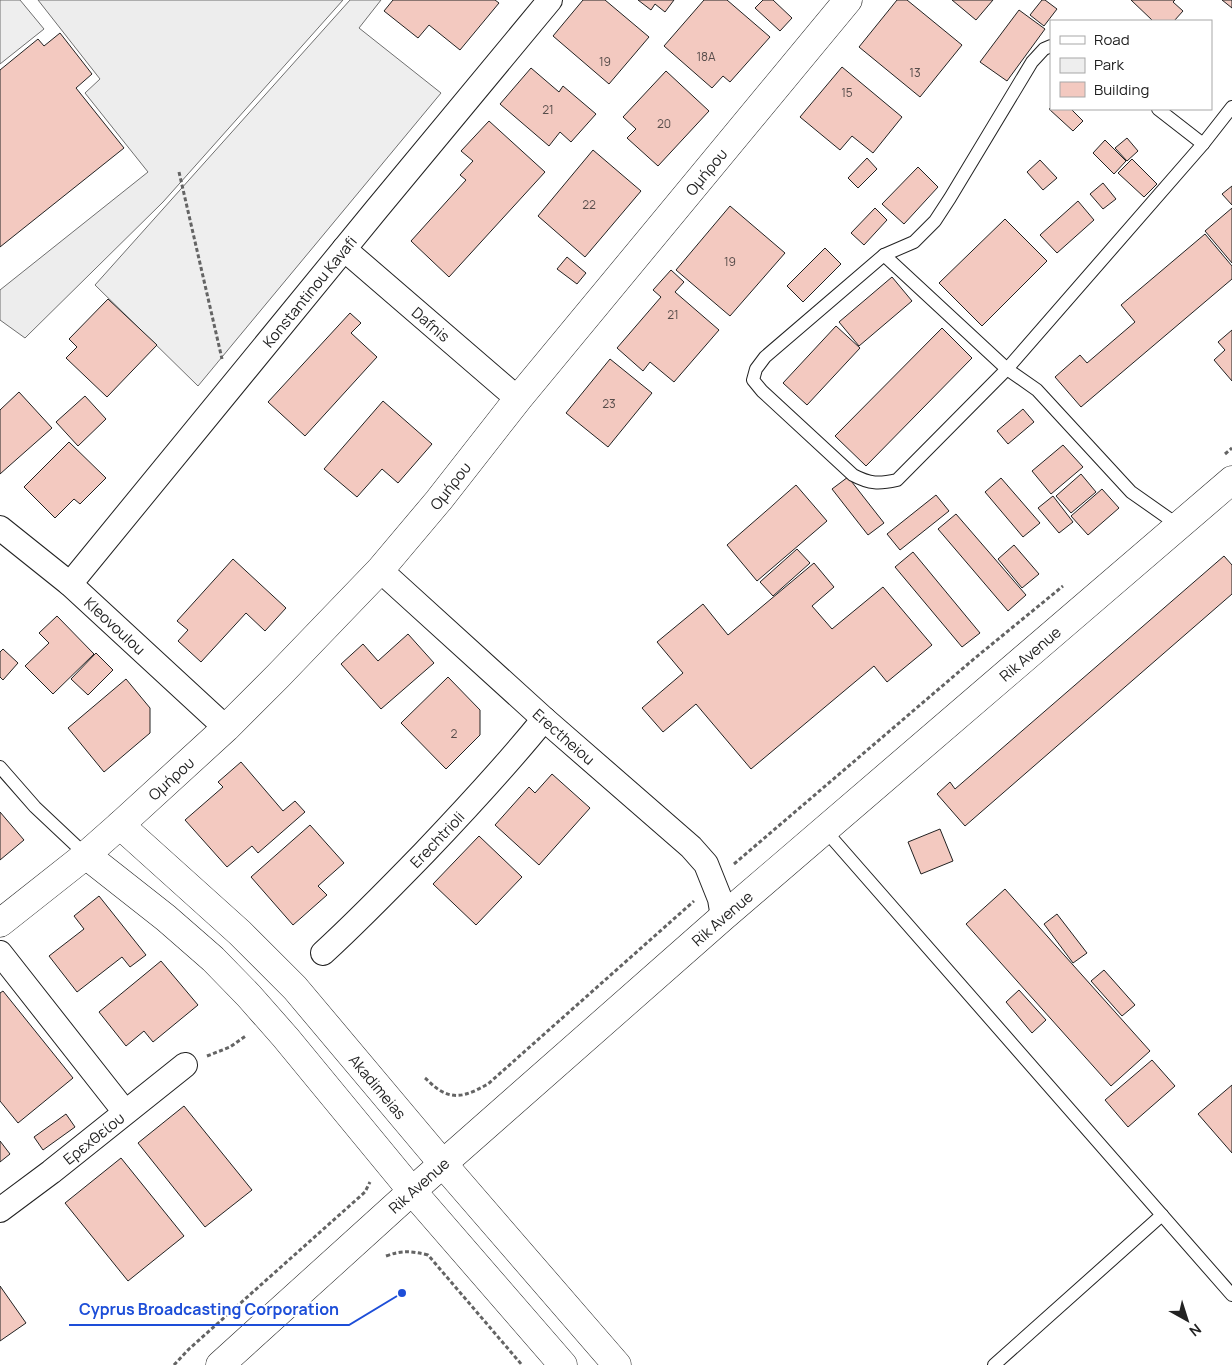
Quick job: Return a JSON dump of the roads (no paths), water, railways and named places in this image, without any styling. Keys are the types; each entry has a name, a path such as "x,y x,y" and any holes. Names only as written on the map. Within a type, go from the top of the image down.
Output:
{"street":[{"name":"Konstantinou Kavafi","path":"70,584 550,0"},
{"name":"Ομήρου","path":"0,923 86,855 226,728 380,570 439,500 518,399 848,0"},
{"name":"Dafnis","path":"344,249 518,399"},
{"name":"Rik Avenue","path":"220,1365 412,1191 723,917 1232,480"},
{"name":"Kleovoulou","path":"0,528 70,584 226,728"},
{"name":"Erectheiou","path":"380,570 544,719 691,847 706,864 720,899 723,917"},
{"name":"Erechtrioli","path":"323,953 452,824 514,756 544,719"},
{"name":"Akadimeias","path":"120,825 240,933 295,988 443,1164 617,1365"},
{"path":"86,855 166,918 249,996 412,1191 563,1365"},
{"path":"0,954 125,1112"},
{"name":"Ερεχθείου","path":"0,1210 51,1172 185,1065"}],"lane":[{"path":"1050,46 1044,49 1032,62 935,220 914,242 884,255 765,357 756,369 753,380 762,390 853,475 866,482 882,484 897,480 1007,369 1203,144 1232,107"},
{"path":"1159,110 1203,144"},
{"path":"884,255 1007,369 1037,390 1131,492 1178,525"},
{"path":"0,767 35,807 86,855"},
{"path":"824,829 1232,1296"},
{"path":"994,1365 1162,1215"}],"place":[{"name":"Cyprus Broadcasting Corporation","path":"402,1293"}]}
